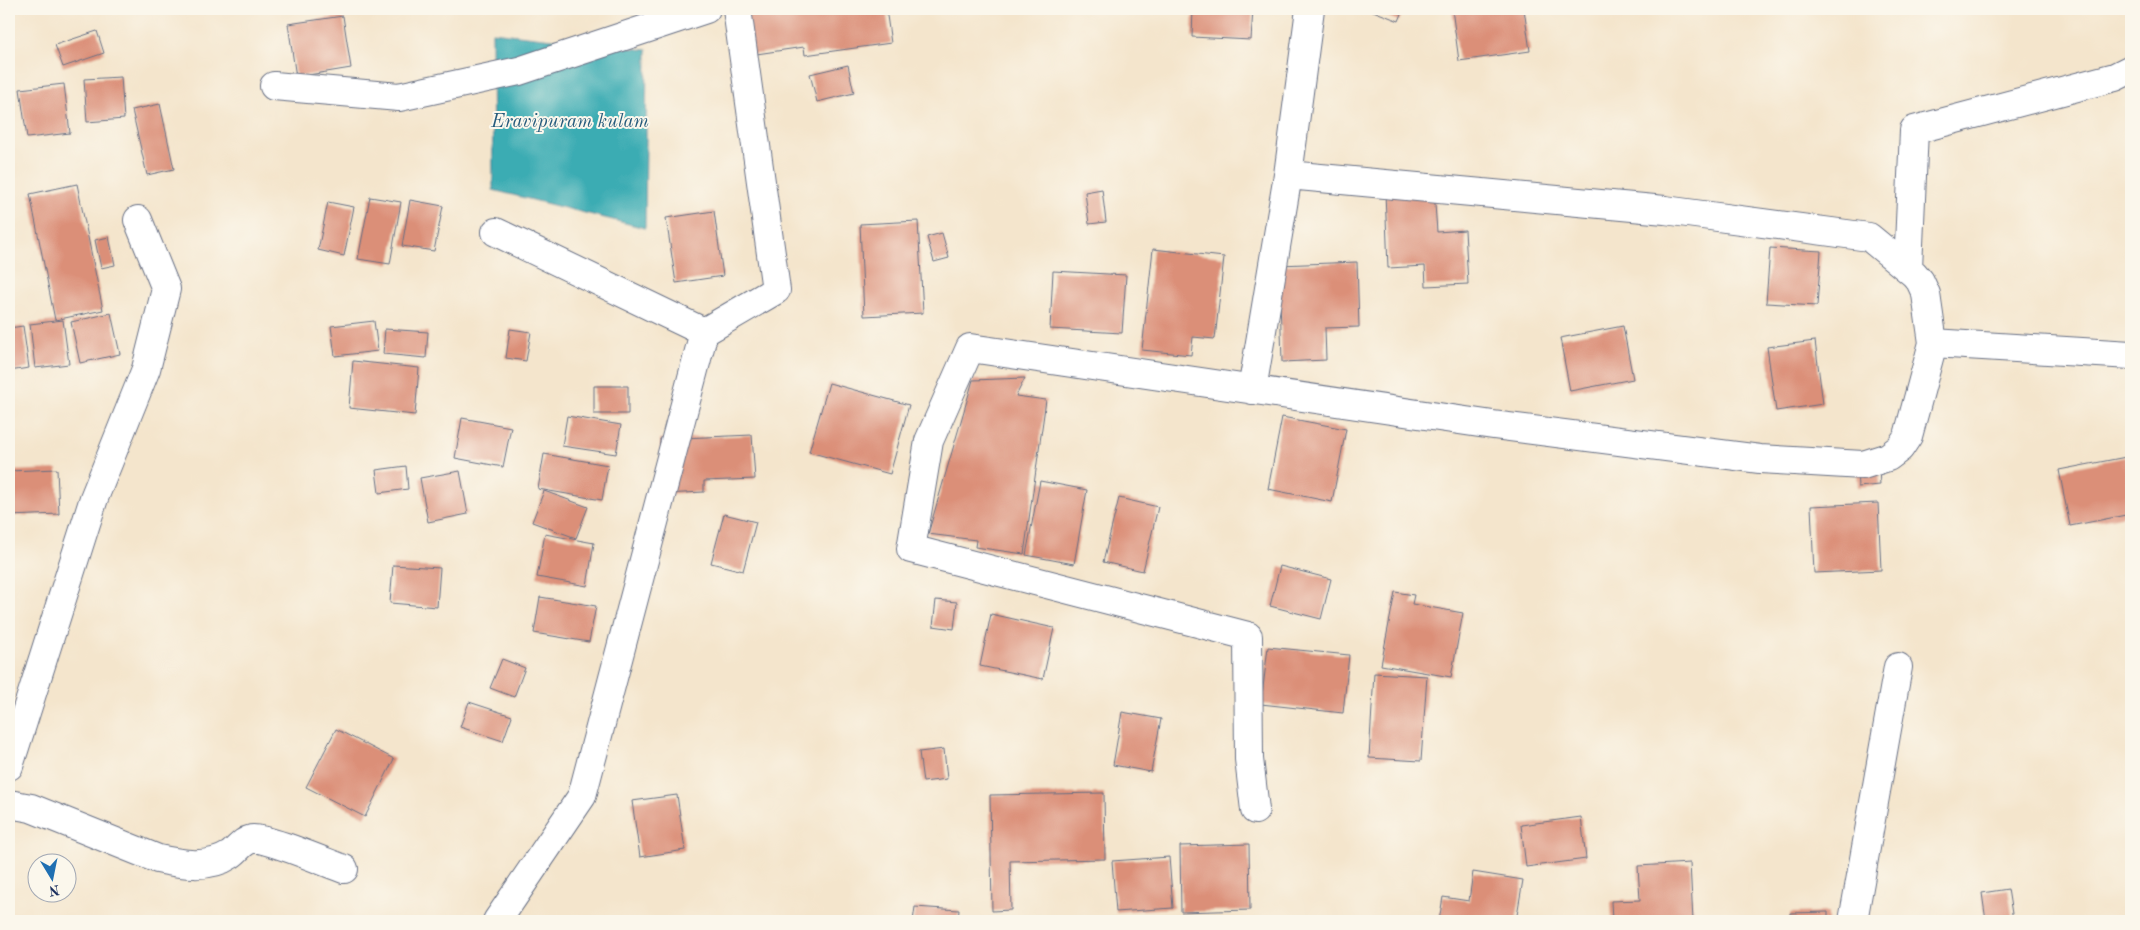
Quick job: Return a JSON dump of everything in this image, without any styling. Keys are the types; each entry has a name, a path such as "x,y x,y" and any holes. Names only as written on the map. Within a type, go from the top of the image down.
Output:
{"street":[{"path":"274,86 399,97 519,71 706,9"},
{"path":"497,921 582,796 704,332 776,290 737,9"},
{"path":"1252,390 1288,175 1310,9"},
{"path":"1908,268 1914,130 2115,78 2131,69"},
{"path":"1255,810 1249,760 1248,636 911,549 930,441 970,348 1493,425 1760,459 1863,465 1888,457 1900,448 1908,436 1933,343 1926,294 1920,281 1908,268 1869,237 1665,210 1288,175"},
{"path":"9,766 94,498 146,369 166,289 138,220"},
{"path":"496,232 704,332"},
{"path":"1933,343 2131,355"},
{"path":"1853,921 1898,667"},
{"path":"9,804 31,808 158,859 173,862 186,864 220,860 252,839 260,840 344,869"}],"water":[{"name":"Eravipuram kulam","path":"492,32 647,50 645,228 493,190"}],"building":[{"path":"743,9 886,9 891,43 805,55 804,47 750,55"},
{"path":"1193,9 1253,9 1251,40 1192,37"},
{"path":"1368,9 1404,9 1399,21"},
{"path":"1452,9 1524,9 1530,51 1459,61"},
{"path":"343,16 351,68 296,77 288,24"},
{"path":"97,31 104,53 63,67 55,45"},
{"path":"848,65 854,93 817,102 810,74"},
{"path":"121,77 124,119 87,122 84,79"},
{"path":"64,84 70,133 27,138 20,89"},
{"path":"160,104 174,169 147,175 132,110"},
{"path":"77,184 103,310 55,320 30,194"},
{"path":"1102,189 1106,222 1089,224 1085,192"},
{"path":"1434,190 1437,232 1465,230 1468,284 1426,286 1425,266 1388,268 1385,192"},
{"path":"370,197 401,202 390,264 358,259"},
{"path":"410,200 443,206 434,251 402,246"},
{"path":"328,202 354,207 344,256 318,250"},
{"path":"714,211 723,276 676,283 666,218"},
{"path":"918,221 923,313 864,316 860,224"},
{"path":"942,233 949,258 934,262 927,237"},
{"path":"109,237 115,265 101,268 95,240"},
{"path":"1770,248 1821,251 1817,306 1766,303"},
{"path":"1153,249 1224,257 1215,339 1193,337 1191,355 1142,350"},
{"path":"1357,262 1359,327 1325,328 1326,360 1282,362 1279,265"},
{"path":"1053,271 1126,275 1122,333 1050,329"},
{"path":"111,313 120,354 80,363 71,322"},
{"path":"63,320 69,364 35,368 30,324"},
{"path":"374,321 378,351 335,356 331,326"},
{"path":"23,326 29,368 9,371 9,328"},
{"path":"1623,326 1633,379 1570,391 1560,338"},
{"path":"385,329 428,332 426,358 383,354"},
{"path":"510,329 531,332 526,361 506,358"},
{"path":"1815,341 1823,404 1776,411 1767,347"},
{"path":"353,361 419,368 415,415 349,408"},
{"path":"1025,378 1016,396 1046,400 1024,554 975,547 976,540 928,534 973,380"},
{"path":"829,383 909,405 890,474 809,452"},
{"path":"594,386 628,386 628,414 594,414"},
{"path":"567,416 621,425 616,454 562,446"},
{"path":"1282,417 1346,429 1332,502 1268,489"},
{"path":"462,418 511,427 503,467 455,458"},
{"path":"752,435 755,479 704,481 704,492 663,494 660,439"},
{"path":"544,454 608,465 602,500 538,489"},
{"path":"2126,457 2131,484 2131,514 2070,526 2059,470"},
{"path":"406,466 408,489 379,493 376,470"},
{"path":"57,469 59,514 9,516 9,471"},
{"path":"1879,469 1880,485 1858,487 1857,471"},
{"path":"460,471 468,514 428,522 420,478"},
{"path":"1040,481 1087,490 1074,564 1026,555"},
{"path":"544,491 588,507 576,538 532,522"},
{"path":"1119,498 1158,507 1143,571 1103,562"},
{"path":"1878,503 1881,570 1814,573 1811,506"},
{"path":"724,514 756,522 743,571 711,563"},
{"path":"545,534 594,543 587,586 537,577"},
{"path":"393,565 440,568 437,607 390,603"},
{"path":"1280,566 1331,579 1321,619 1270,606"},
{"path":"1395,592 1414,595 1412,604 1463,613 1451,677 1381,665"},
{"path":"540,597 596,606 589,642 534,633"},
{"path":"936,600 957,602 954,629 933,626"},
{"path":"991,614 1054,628 1043,679 980,666"},
{"path":"1268,647 1349,655 1343,713 1261,704"},
{"path":"502,659 525,668 514,697 490,688"},
{"path":"1374,673 1427,676 1421,761 1369,758"},
{"path":"469,702 512,716 503,741 460,727"},
{"path":"1122,712 1161,719 1151,772 1113,765"},
{"path":"336,729 394,759 365,817 306,787"},
{"path":"944,749 947,779 923,782 919,752"},
{"path":"1104,793 1105,859 1010,861 1011,910 992,911 990,795"},
{"path":"677,795 685,850 640,857 632,801"},
{"path":"1581,817 1586,859 1526,867 1521,825"},
{"path":"1249,844 1250,910 1181,912 1180,846"},
{"path":"1169,857 1173,908 1116,912 1112,861"},
{"path":"1690,863 1693,921 1612,921 1611,901 1640,900 1638,866"},
{"path":"1473,872 1523,880 1516,921 1439,921 1443,897 1469,901"},
{"path":"2008,889 2013,920 1986,921 1982,893"},
{"path":"915,907 959,910 958,921 913,921"},
{"path":"1828,912 1828,921 1790,921 1790,913"}]}
